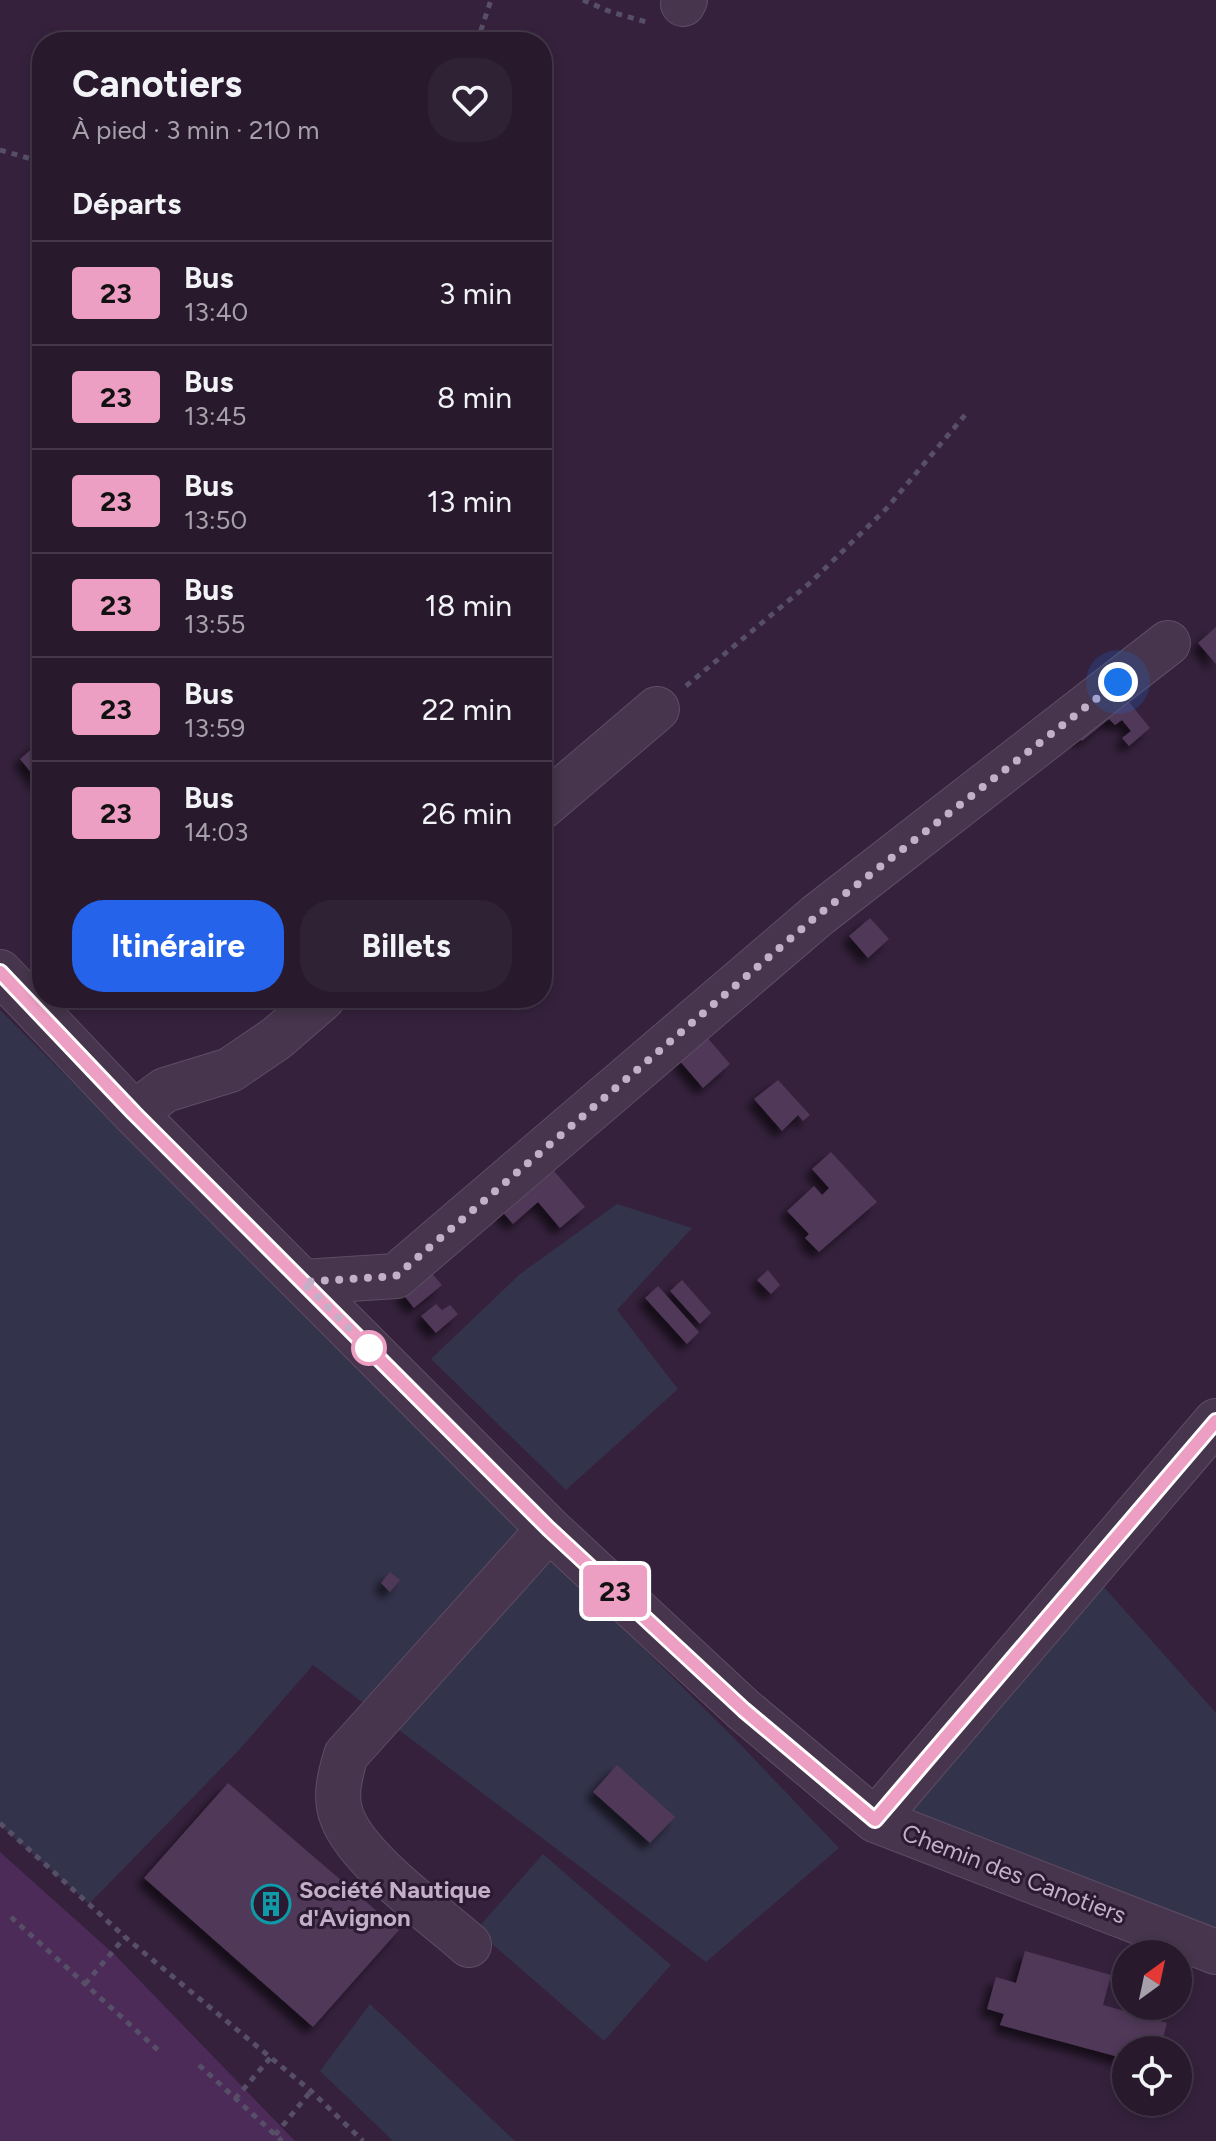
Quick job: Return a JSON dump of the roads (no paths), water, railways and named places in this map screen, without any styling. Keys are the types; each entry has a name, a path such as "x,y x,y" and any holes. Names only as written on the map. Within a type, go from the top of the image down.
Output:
{"street":[{"path":"303,1282 396,1276 818,915 1168,643"},
{"path":"552,798 657,709"},
{"name":"Chemin des Canotiers","path":"0,972 32,1006"},
{"name":"Chemin des Canotiers","path":"34,1008 134,1113 549,1529 744,1710 875,1820 1216,1952"},
{"path":"134,1113 165,1090 230,1070 277,1038 312,1008"},
{"path":"875,1820 1216,1421"},
{"path":"469,1945 364,1853 341,1815 338,1781 346,1755 549,1529"}],"place":[{"name":"Société Nautique d'Avignon","path":"271,1904"}]}
